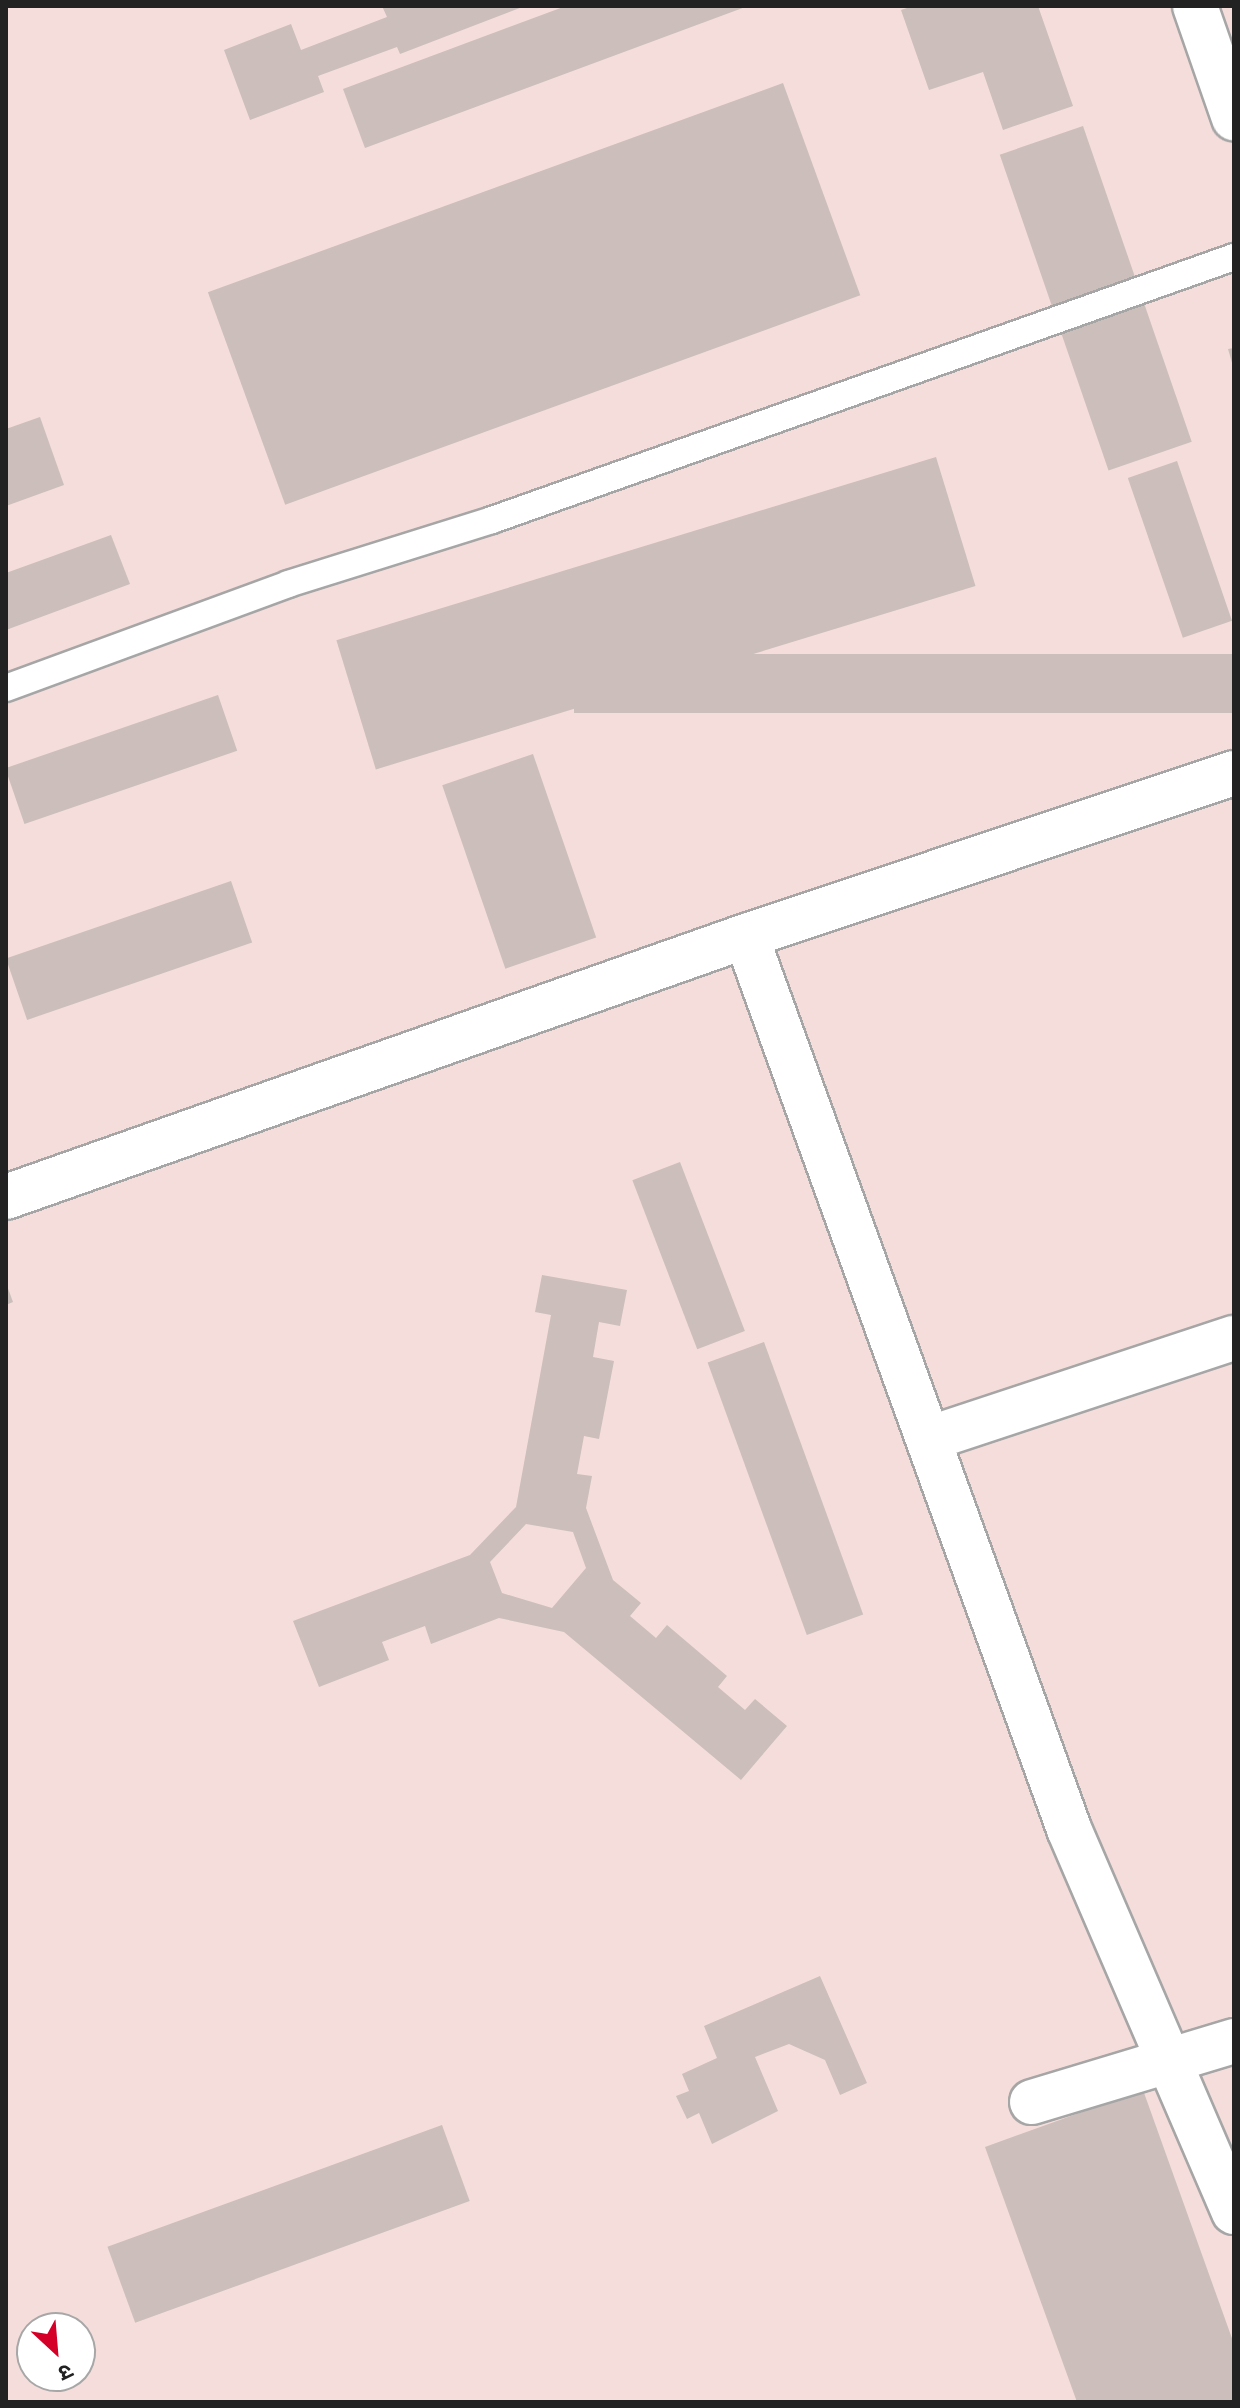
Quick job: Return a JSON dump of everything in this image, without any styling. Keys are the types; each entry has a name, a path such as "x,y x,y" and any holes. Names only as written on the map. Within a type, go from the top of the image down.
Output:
{"street":[{"path":"1195,6 1234,118"},
{"path":"6,1197 746,936 1234,773"},
{"path":"746,936 931,1438 1069,1829 1234,2212"},
{"path":"931,1438 1234,1338"},
{"path":"1032,2102 1172,2063 1234,2041"}],"lane":[{"path":"6,688 288,584 492,520 1234,257"}],"shaded area":[{"path":"6,6 1234,6 1234,2402 6,2402"}],"building":[{"path":"382,6 525,6 400,54 397,47 318,76 324,92 250,120 224,50 291,24 301,50 387,17"},
{"path":"566,6 748,6 365,148 343,89"},
{"path":"913,6 1038,6 1073,106 1003,130 983,72 929,90 901,10"},
{"path":"783,83 860,295 285,505 208,292"},
{"path":"1083,126 1192,442 1109,470 1000,155"},
{"path":"1234,348 1234,366 1233,366 1228,349"},
{"path":"40,417 64,485 6,506 6,429"},
{"path":"936,457 975,586 376,769 336,640"},
{"path":"1177,461 1232,621 1183,638 1128,478"},
{"path":"111,535 130,584 6,630 6,573"},
{"path":"574,654 1234,654 1234,713 574,713"},
{"path":"218,695 237,751 24,824 6,768"},
{"path":"533,754 596,937 505,969 442,785"},
{"path":"231,881 252,942 27,1020 6,958"},
{"path":"680,1162 745,1331 697,1349 632,1180"},
{"path":"542,1275 627,1290 620,1326 599,1322 593,1357 614,1361 599,1439 584,1436 577,1474 592,1476 586,1508 613,1580 641,1603 630,1616 656,1638 667,1625 727,1676 718,1687 745,1710 755,1699 787,1726 741,1780 564,1632 499,1618 431,1644 425,1626 382,1642 389,1660 319,1687 293,1621 470,1555 516,1507 551,1315 535,1312","holes":["526,1524 573,1532 586,1568 552,1608 502,1593 490,1562"]},
{"path":"6,1283 13,1302 6,1305"},
{"path":"764,1342 863,1615 807,1635 708,1363"},
{"path":"820,1976 867,2083 840,2095 825,2060 789,2044 755,2057 778,2111 712,2144 699,2113 687,2119 676,2096 689,2091 682,2074 717,2058 704,2026"},
{"path":"1143,2090 1234,2344 1234,2402 1077,2402 985,2147"},
{"path":"442,2125 470,2201 135,2323 107,2247"}]}
